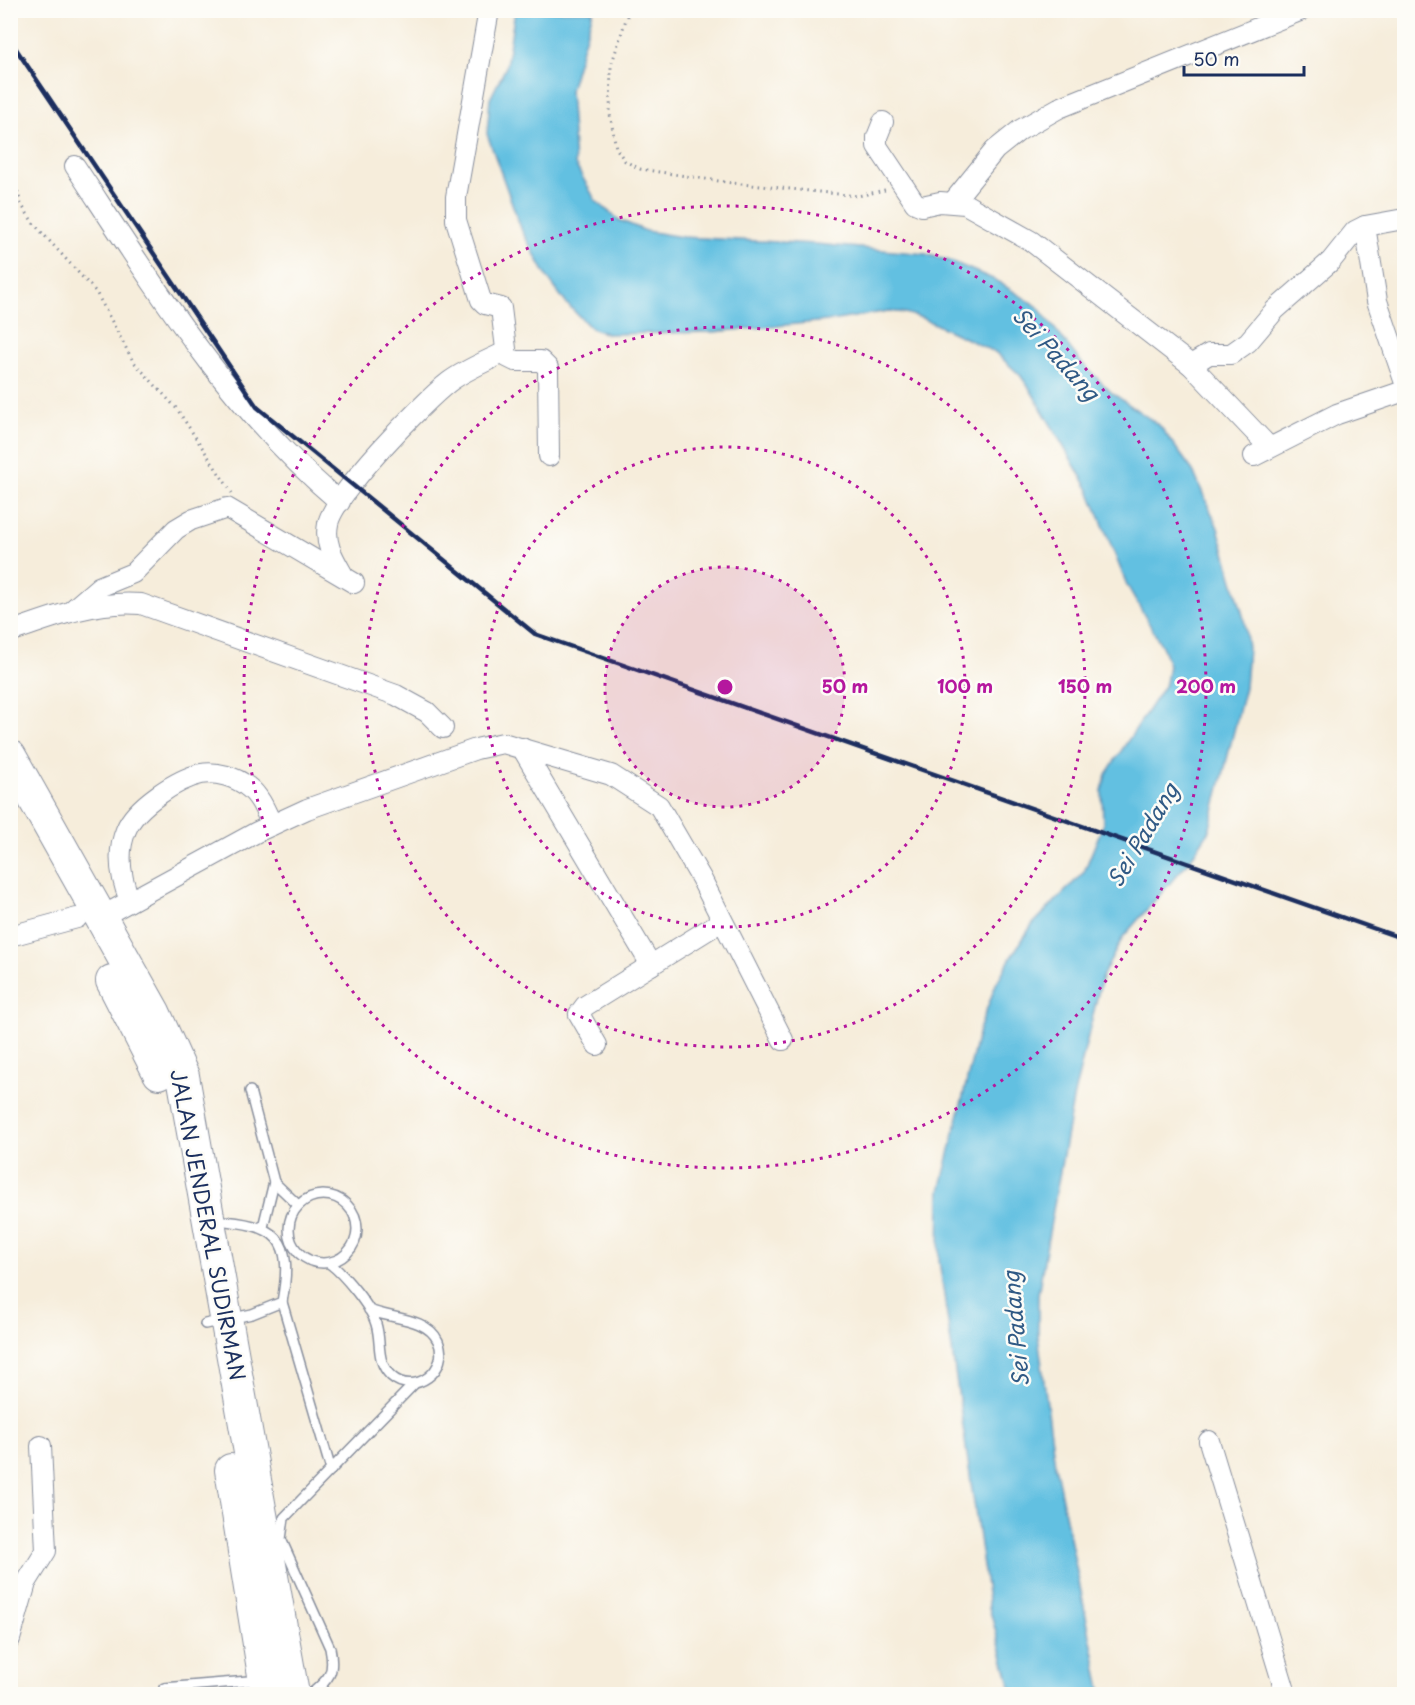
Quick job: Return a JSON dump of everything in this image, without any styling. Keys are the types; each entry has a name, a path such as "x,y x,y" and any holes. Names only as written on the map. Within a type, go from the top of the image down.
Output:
{"main road":[{"name":"JALAN JENDERAL SUDIRMAN","path":"10,756 89,917 160,1077 216,1322 293,1695"},
{"name":"JALAN JENDERAL SUDIRMAN","path":"10,799 154,1012 183,1076 208,1220 216,1322 265,1687"}],"street":[{"path":"489,10 454,207 481,300 485,304 501,308 505,352 510,361 542,361 548,368 549,456"},
{"path":"953,202 995,150 1020,130 1059,108 1302,10"},
{"path":"883,123 877,137 877,146 915,203 922,206 953,202 965,204 1031,241 1191,365 1262,451 1337,414 1404,391"},
{"path":"75,166 144,269 244,406 278,444 340,502"},
{"path":"1191,365 1209,354 1231,354 1248,342 1275,310 1331,261 1347,237 1365,226 1404,219"},
{"path":"1365,226 1377,301 1404,380"},
{"path":"68,613 99,587 133,573 176,529 191,520 227,508 349,579 328,547 328,523 340,502 372,459 450,382 505,352"},
{"path":"10,632 68,613 117,602 141,604 396,695 427,712 443,728"},
{"path":"10,936 89,917 130,901 272,825 307,809 476,749 503,743 611,775 659,806 701,878 783,1040"},
{"path":"522,748 651,965"},
{"path":"130,901 121,879 121,857 126,830 138,810 164,791 200,774 214,773 230,777 248,787 260,800 272,825"},
{"path":"597,1045 579,1014 585,1006 722,921"},
{"path":"1209,1441 1286,1695"},
{"path":"10,1639 26,1583 46,1551 41,1446"}],"lane":[{"path":"250,1091 274,1182 263,1227"},
{"path":"274,1182 298,1205"},
{"path":"208,1220 263,1227 284,1249 314,1262 329,1263 341,1258 354,1243 358,1224 354,1212 345,1202 334,1196 321,1194 308,1197 298,1205 292,1214 289,1236 300,1255"},
{"path":"284,1249 288,1270 282,1302 331,1470"},
{"path":"329,1263 369,1310 377,1328 377,1347 382,1363 401,1383 414,1384"},
{"path":"216,1322 282,1302"},
{"path":"311,1695 326,1682 334,1666 330,1648 281,1539 284,1518 414,1384 428,1378 439,1366 441,1353 438,1341 430,1331 417,1323 369,1310"},
{"path":"164,1688 265,1687"}],"path":[{"path":"629,10 611,66 610,114 616,148 625,161 640,169 721,181 858,196 902,186"},
{"path":"10,162 21,204 34,224 96,292 133,361 177,409 227,483 232,492 232,501 227,508"}],"water":[{"name":"Sei Padang","path":"515,11 593,11 570,90 575,164 596,201 619,220 646,231 682,237 816,244 926,254 953,262 995,280 1037,306 1080,361 1111,392 1160,426 1193,471 1218,528 1244,619 1248,648 1245,687 1209,831 1190,860 1123,937 1102,977 1073,1099 1038,1294 1038,1335 1055,1465 1102,1694 1013,1694 989,1607 939,1260 940,1191 979,1030 996,984 1032,925 1084,872 1103,825 1102,791 1106,774 1166,683 1169,665 1163,648 1127,585 1089,490 1030,389 1020,375 995,352 922,318 888,311 837,320 714,332 607,334 591,328 566,303 547,277 522,231 487,134 490,99 506,67"}],"railway":[{"path":"10,40 257,407 535,634 1404,939"}]}
